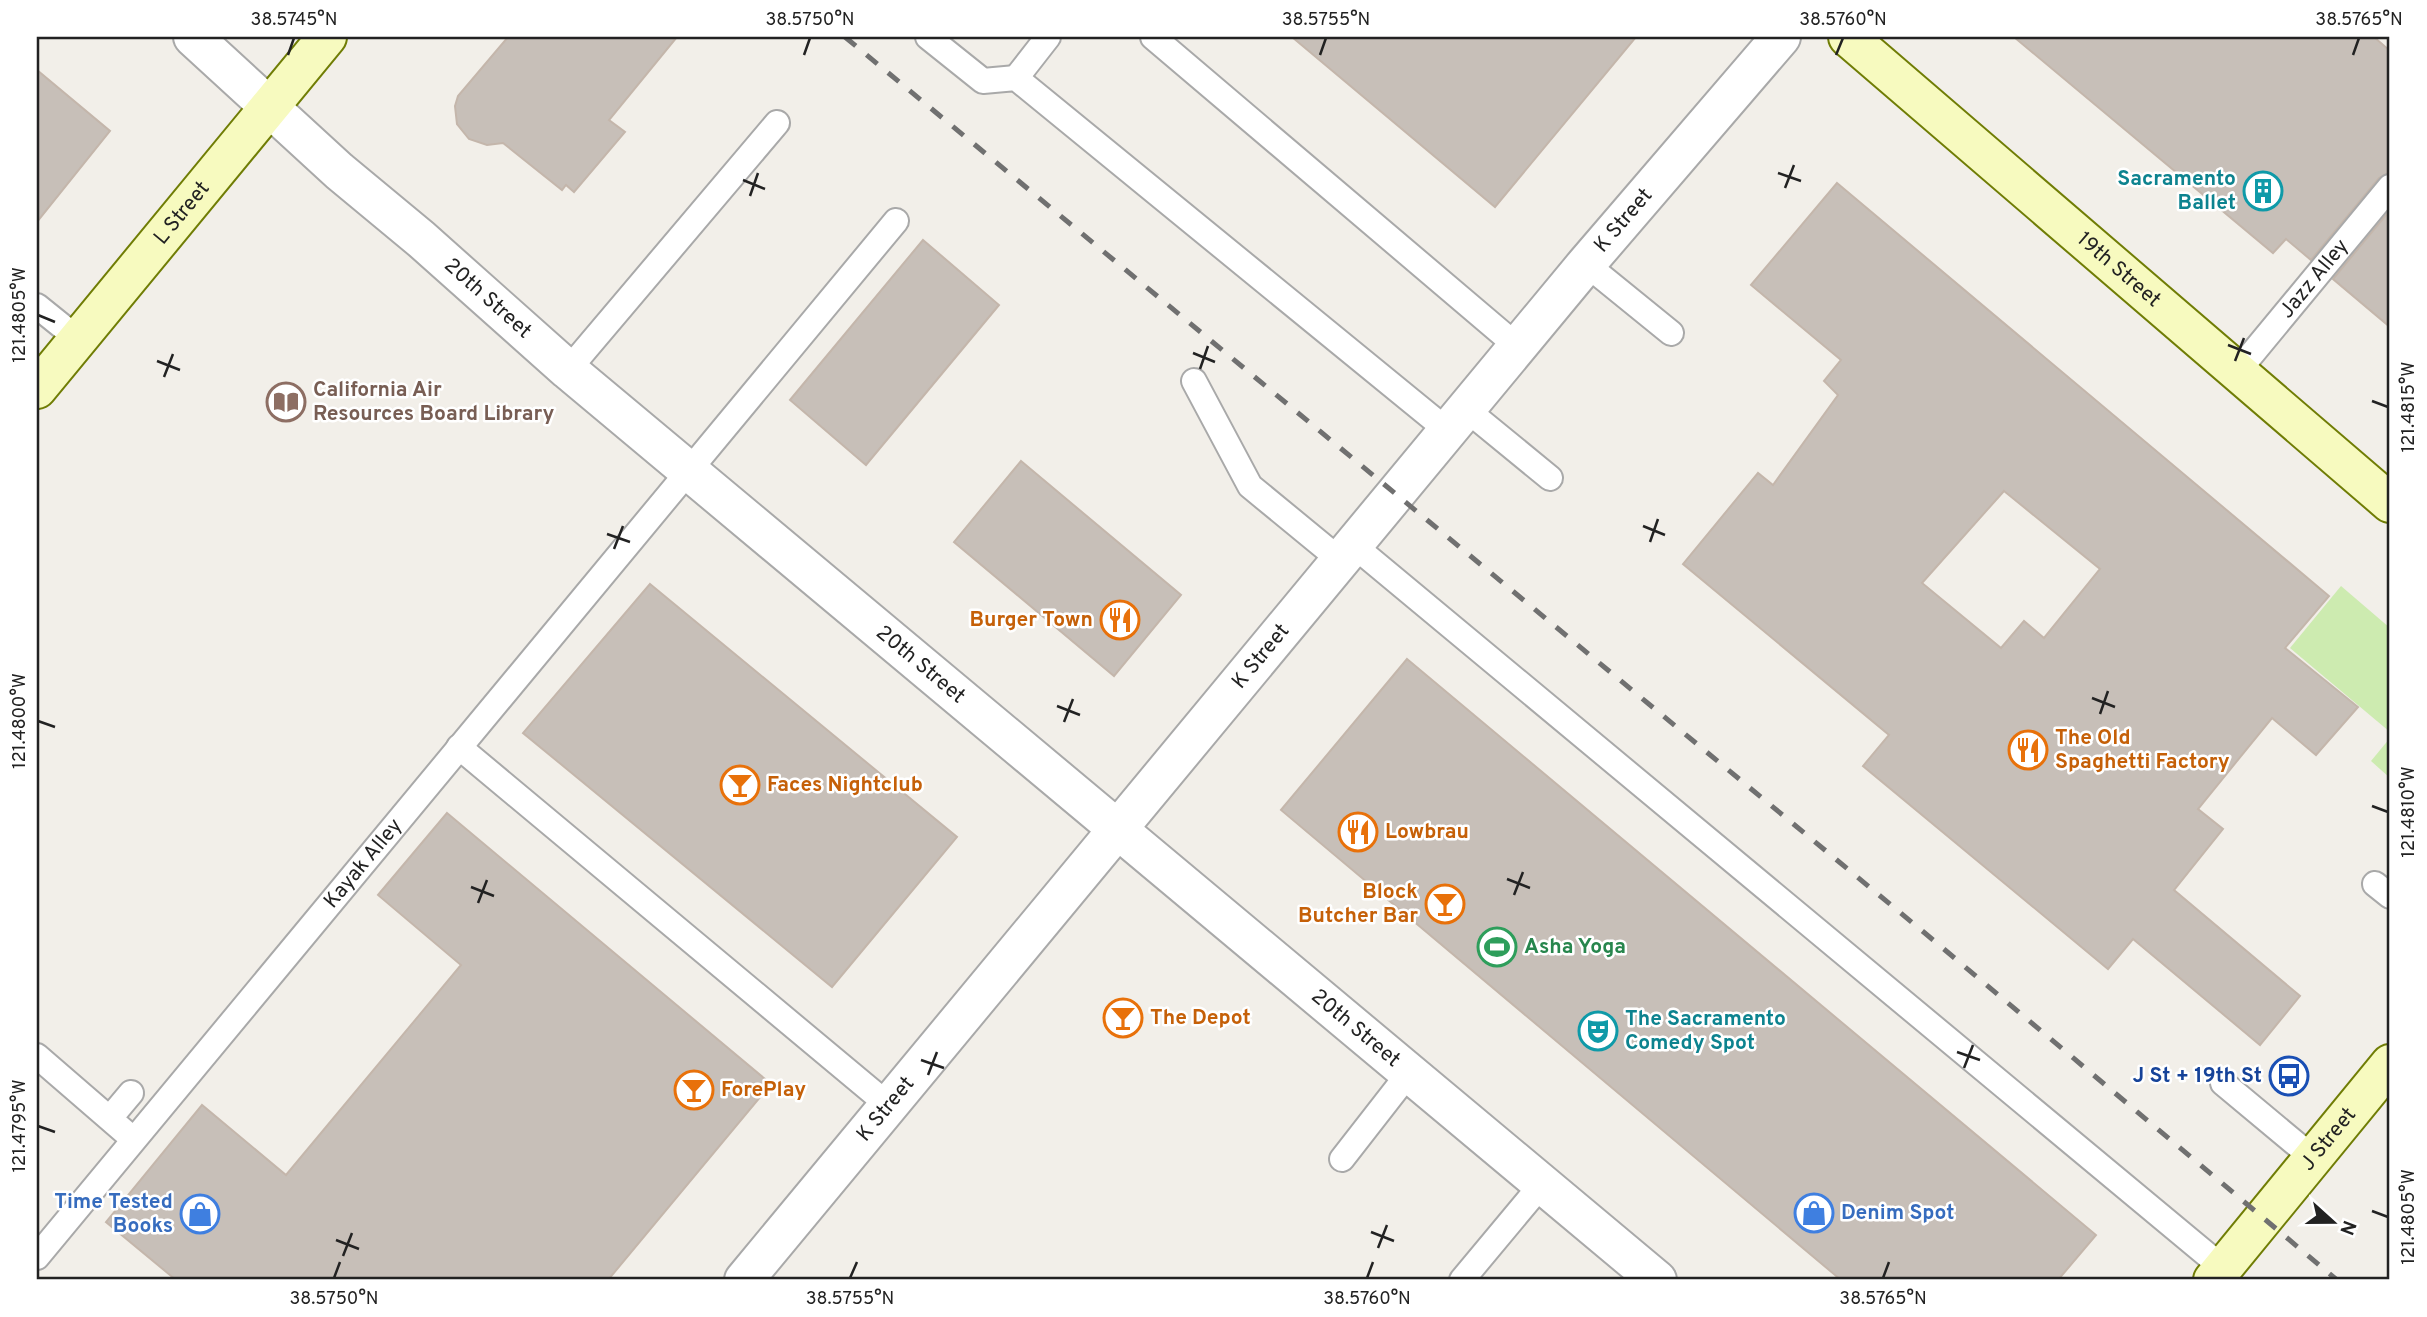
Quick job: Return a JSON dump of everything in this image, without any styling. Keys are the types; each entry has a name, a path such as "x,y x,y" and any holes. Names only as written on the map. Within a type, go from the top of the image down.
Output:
{"main road":[{"name":"L Street","path":"37,389 327,37"},
{"name":"19th Street","path":"1848,37 2390,503"},
{"name":"J Street","path":"2218,1274 2390,1064"}],"street":[{"name":"20th Street","path":"193,37 339,171 421,239 568,370 1657,1280"},
{"name":"K Street","path":"744,1280 887,1104 1586,264 1781,37"}],"lane":[{"path":"928,37 983,81 1016,78 1458,420 1550,478"},
{"path":"1016,78 1048,37"},
{"path":"1153,37 1518,347"},
{"path":"568,370 777,123"},
{"name":"Jazz Alley","path":"2237,372 2390,187"},
{"name":"Kayak Alley","path":"37,1257 896,221"},
{"path":"1586,264 1671,333"},
{"path":"37,306 78,340"},
{"path":"1194,381 1251,486 1346,552 2218,1274"},
{"path":"459,747 887,1104"},
{"path":"37,1056 133,1139"},
{"path":"1342,1159 1409,1073"},
{"path":"2224,1083 2314,1158"},
{"path":"110,1118 131,1093"},
{"path":"1462,1280 1542,1184"}],"green space":[{"path":"2341,586 2390,628 2390,732 2290,648"},
{"path":"2390,738 2390,778 2371,761"}],"building":[{"path":"508,37 677,37 609,120 625,132 574,192 566,185 562,190 503,143 487,145 469,139 457,124 455,106 458,96"},
{"path":"1292,37 1636,37 1495,207"},
{"name":"Sacramento Ballet","path":"2014,37 2374,37 2390,51 2390,172 2379,178 2311,260 2286,239 2273,253"},
{"path":"37,70 110,131 37,222"},
{"path":"1837,183 2329,596 2285,648 2358,707 2316,755 2272,718 2198,809 2223,829 2174,890 2300,996 2260,1045 2133,939 2108,969 1863,766 1889,735 1683,564 1758,473 1773,485 1838,395 1824,381 1841,360 1751,285","holes":["2004,491 2100,569 2044,638 2024,621 2001,648 1922,583"]},
{"path":"2390,210 2390,327 2333,279"},
{"path":"923,240 999,305 866,465 790,400"},
{"path":"1021,461 1181,595 1114,676 954,542"},
{"name":"Faces Nightclub","path":"650,584 957,837 832,987 523,733"},
{"path":"1407,659 2096,1235 2058,1280 1841,1280 1281,810"},
{"path":"447,813 771,1084 608,1280 176,1280 106,1222 202,1105 286,1175 461,965 378,895"}],"railway":[{"path":"845,37 1926,934 2337,1280"}],"place":[{"name":"Sacramento Ballet","path":"2263,191"},
{"name":"California Air Resources Board Library","path":"286,402"},
{"name":"Burger Town","path":"1120,620"},
{"name":"The Old Spaghetti Factory","path":"2028,750"},
{"name":"Faces Nightclub","path":"740,785"},
{"name":"Lowbrau","path":"1358,832"},
{"name":"Block Butcher Bar","path":"1445,904"},
{"name":"Asha Yoga","path":"1497,947"},
{"name":"The Depot","path":"1123,1018"},
{"name":"The Sacramento Comedy Spot","path":"1598,1031"},
{"name":"J St + 19th St","path":"2289,1076"},
{"name":"ForePlay","path":"694,1090"},
{"name":"Denim Spot","path":"1814,1213"},
{"name":"Time Tested Books","path":"200,1214"}]}
